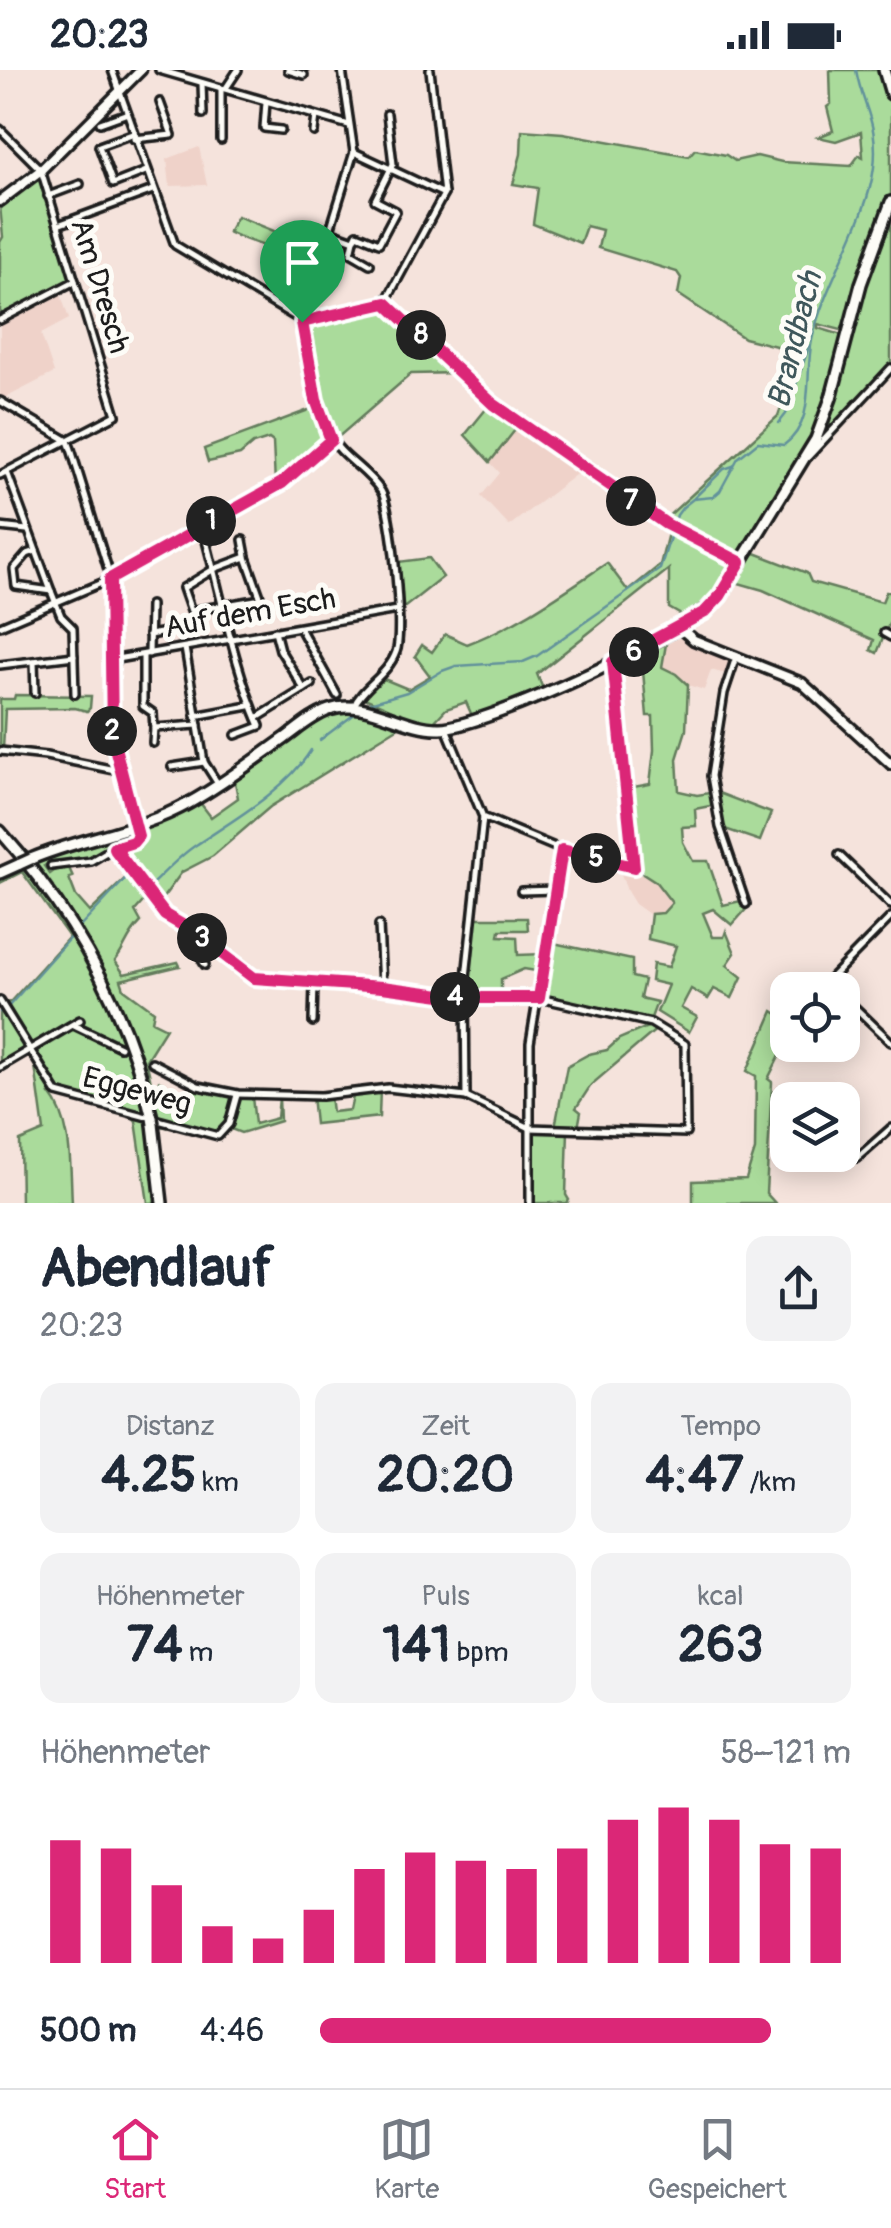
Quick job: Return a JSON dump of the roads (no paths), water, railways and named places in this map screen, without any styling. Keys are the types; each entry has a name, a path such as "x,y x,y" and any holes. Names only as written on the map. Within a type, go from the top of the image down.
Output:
{"main road":[{"path":"884,70 891,94"},
{"path":"0,874 189,804 317,716 336,708 358,708 421,727 446,728 482,717 613,662 683,626 715,602 826,416 846,334 891,202"},
{"path":"0,831 60,907 95,964 126,1032 152,1121 162,1203"}],"street":[{"path":"112,70 133,136 177,247 302,322 386,303 444,194 430,70"},
{"path":"0,201 41,170 140,70"},
{"path":"158,70 349,125"},
{"path":"188,78 192,70"},
{"path":"221,140 224,89 238,70"},
{"path":"288,70 304,75"},
{"path":"342,70 354,152 302,322 316,400 331,440 374,482 385,498 391,523 396,652 380,679 356,700 358,708"},
{"path":"202,82 203,114"},
{"path":"146,171 113,184 99,146 133,136 172,135 160,102"},
{"path":"266,102 264,128 281,130"},
{"path":"100,123 125,114"},
{"path":"370,264 351,253 358,234 379,243 396,211 375,200 392,170 387,114"},
{"path":"314,132 316,116"},
{"path":"0,131 41,170"},
{"path":"354,152 444,194"},
{"name":"Am Dresch","path":"41,170 116,415 68,440"},
{"path":"48,196 80,184"},
{"path":"58,225 153,190"},
{"path":"332,232 354,240"},
{"path":"0,320 75,282"},
{"path":"386,303 493,404 666,524 740,562"},
{"path":"802,462 891,368"},
{"path":"0,401 68,440 110,579 112,736 137,825 136,840 91,861 50,866"},
{"path":"68,440 4,473 50,591 61,616 72,628 76,694"},
{"path":"0,626 110,579 282,483 331,440"},
{"path":"202,526 249,706 260,726 236,736"},
{"path":"0,527 29,530"},
{"path":"243,540 262,599 191,611 183,588 246,557"},
{"path":"36,550 14,569 16,586 50,591"},
{"path":"150,604 143,706 153,712 153,743"},
{"name":"Auf dem Esch","path":"111,660 396,610"},
{"path":"683,626 704,644 802,683 891,764"},
{"path":"300,627 337,695"},
{"path":"148,636 166,632"},
{"path":"275,632 280,650 304,690"},
{"path":"185,648 204,762 218,785"},
{"path":"0,665 74,656"},
{"path":"736,658 724,693 711,776 720,827 746,904"},
{"path":"34,660 35,693"},
{"path":"483,817 562,850 634,867 613,662"},
{"path":"257,718 312,684"},
{"path":"195,716 249,706"},
{"path":"154,728 198,725"},
{"path":"446,728 483,817 464,998 466,1097"},
{"path":"0,752 46,756 120,771"},
{"path":"172,767 204,762"},
{"path":"114,848 165,915 254,978 382,987 464,998 539,998 652,1023 685,1044 686,1132 530,1128 466,1097 388,1088 321,1096 238,1094 198,1086 152,1062"},
{"path":"530,1203 530,1043 562,850"},
{"path":"839,855 891,906"},
{"path":"522,892 556,890"},
{"path":"837,972 891,917"},
{"path":"379,925 382,987"},
{"path":"205,965 202,960 216,950"},
{"path":"313,1022 314,982"},
{"path":"0,1002 30,1050"},
{"path":"860,1012 891,1042"},
{"path":"0,1067 77,1023 120,1047"},
{"name":"Eggeweg","path":"30,1050 57,1093 218,1136 228,1124 238,1094"},
{"path":"860,1156 890,1131"}],"waterway":[{"name":"Brandbach","path":"366,704 407,692 456,666 523,662 537,656 660,569 677,515 693,499 713,497 720,491 738,458 758,442 784,445 794,435 805,411 818,318 863,210 874,167 872,127 856,70"},
{"path":"779,423 786,414 809,346"},
{"path":"694,498 724,469 733,466"},
{"name":"Brandbach","path":"320,740 360,710"},
{"path":"79,928 128,876 142,893 189,850 274,791 311,750"},
{"path":"8,1007 74,933"}]}
